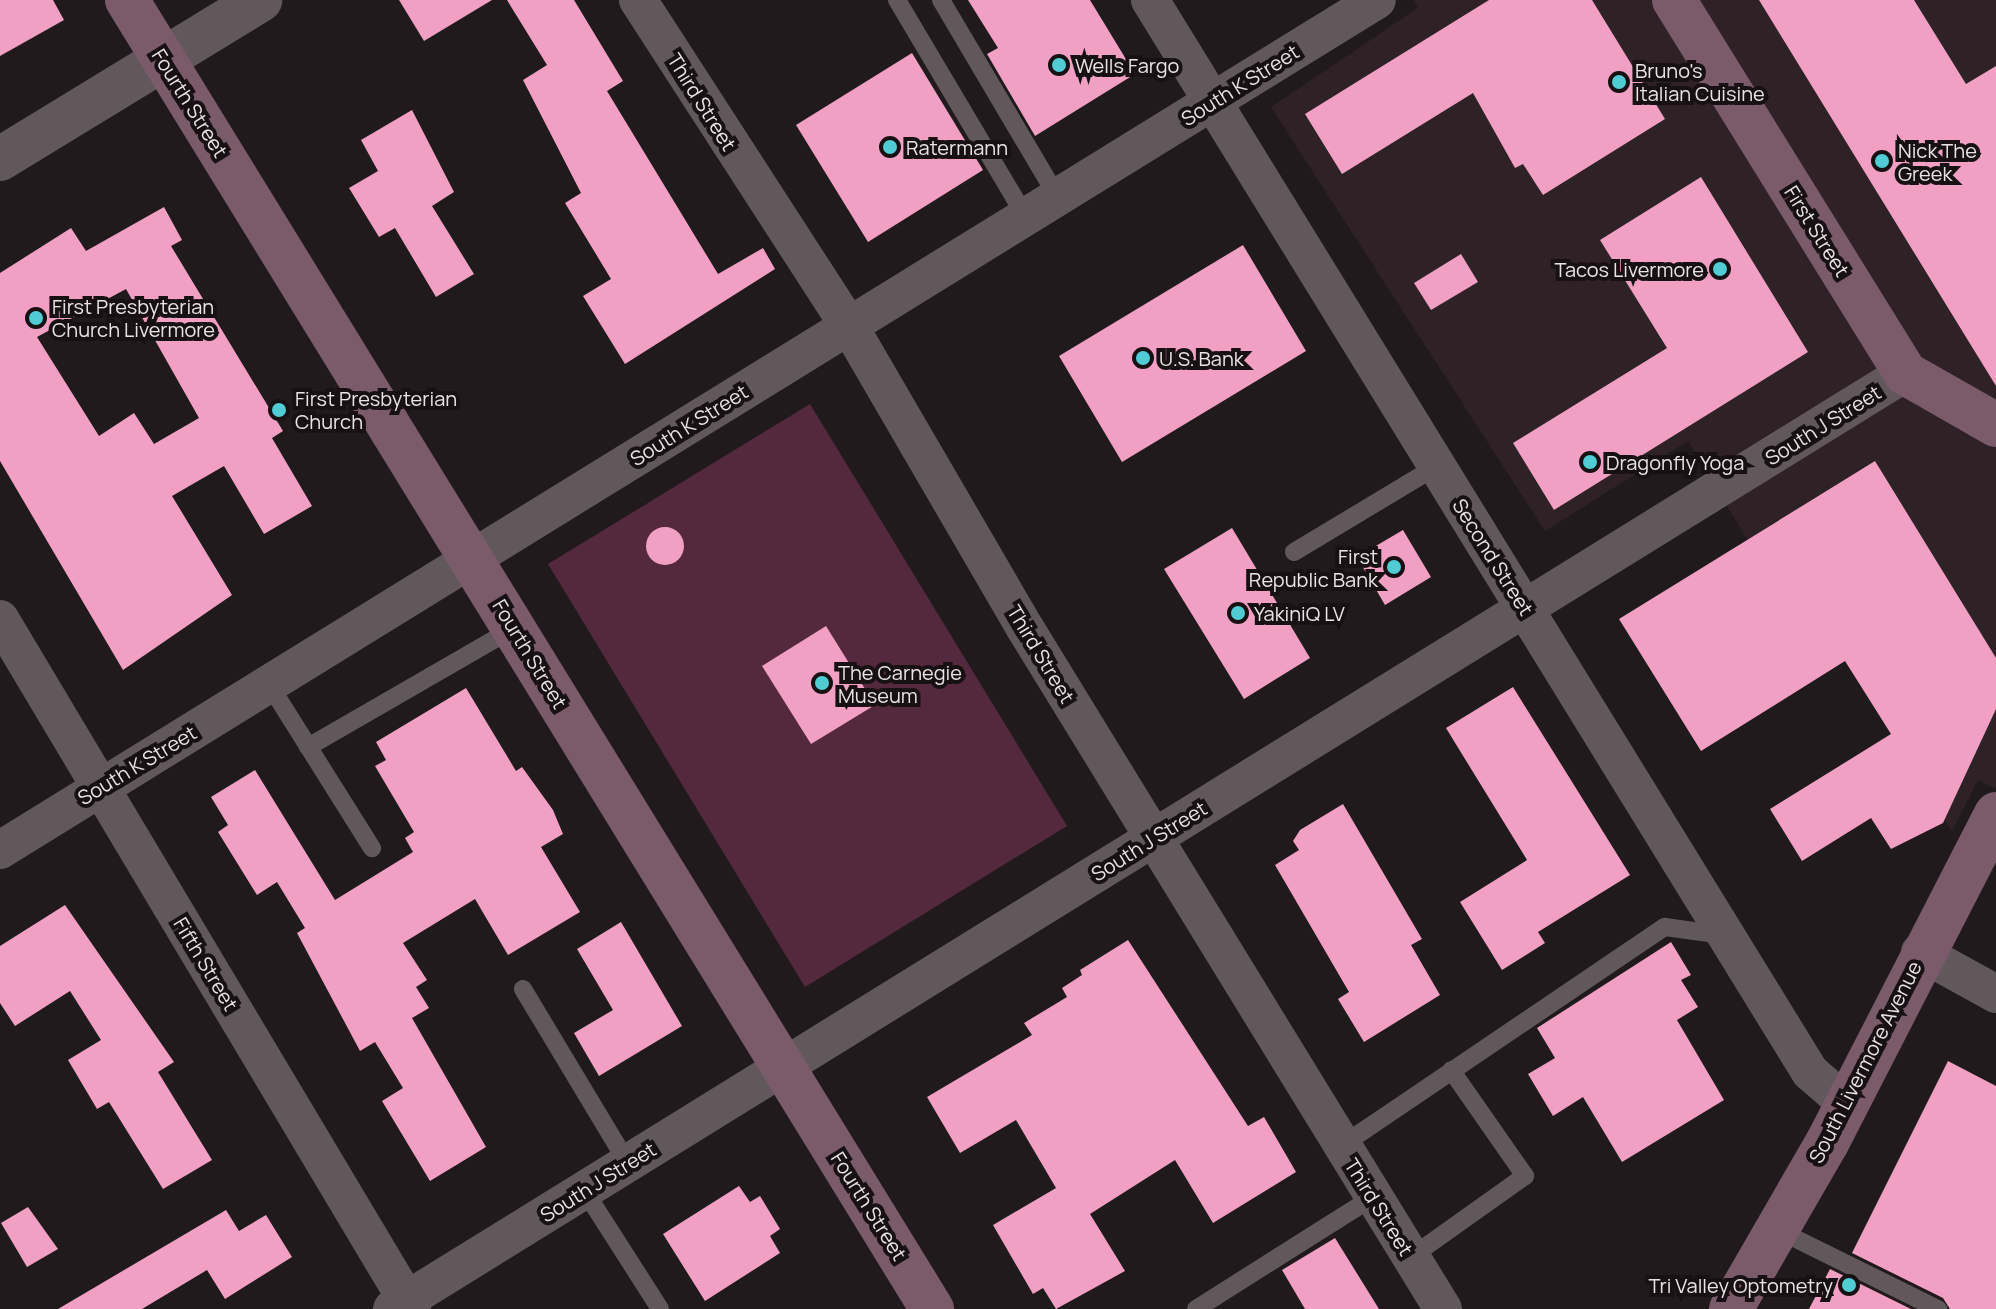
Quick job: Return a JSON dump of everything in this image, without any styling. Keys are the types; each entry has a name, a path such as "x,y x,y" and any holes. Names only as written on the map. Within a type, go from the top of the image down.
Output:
{"main road":[{"name":"Fourth Street","path":"127,0 932,1309"},
{"name":"First Street","path":"1674,0 1905,373 1996,425"},
{"name":"South Livermore Avenue","path":"1731,1309 1847,1104 1920,952 1996,814"}],"street":[{"path":"0,159 260,0"},
{"name":"Third Street","path":"638,0 848,324 1154,838 1443,1309"},
{"name":"Second Street","path":"1150,0 1810,1072 1847,1104"},
{"name":"South K Street","path":"0,850 1377,0"},
{"name":"South J Street","path":"403,1306 584,1190 1905,373"},
{"name":"Fifth Street","path":"0,619 403,1306"},
{"path":"1920,952 1996,994"}],"lane":[{"path":"897,0 919,39 1042,207"},
{"path":"941,0 1042,207"},
{"path":"1294,552 1437,466"},
{"path":"308,747 514,628"},
{"path":"269,684 372,848"},
{"path":"1341,1146 1665,927 1726,935"},
{"path":"523,989 628,1164"},
{"path":"1411,1257 1525,1176 1451,1070"},
{"path":"584,1190 660,1309"},
{"path":"1196,1309 1373,1197"},
{"path":"1776,1229 1938,1309"}],"shaded area":[{"path":"1414,0 1996,0 1996,789 1978,780 1952,831 1862,688 1883,674 1786,604 1688,441 1545,531 1271,107 1418,8"},
{"path":"810,404 1067,826 805,987 548,564"}],"building":[{"path":"0,0 53,0 64,20 0,56"},
{"path":"399,0 492,0 424,41"},
{"path":"507,0 574,0 623,81 607,91 718,274 763,248 775,269 625,364 583,296 611,279 565,203 581,193 523,80 547,65"},
{"name":"Wells Fargo","path":"968,0 1090,0 1135,74 1035,136 987,54 998,48"},
{"path":"1489,0 1592,0 1665,119 1543,195 1523,164 1515,168 1473,93 1342,174 1305,114"},
{"path":"1759,0 1914,0 1966,84 1996,66 1996,386"},
{"name":"Ratermann","path":"912,53 983,170 868,242 796,125"},
{"path":"412,110 454,192 432,206 474,274 436,297 395,228 379,237 349,188 378,171 361,140"},
{"path":"1701,177 1808,352 1554,510 1513,443 1667,348 1600,240"},
{"path":"164,207 182,240 171,246 283,431 272,438 312,506 264,534 224,466 172,496 232,595 123,670 0,461 0,273 71,228 86,251","holes":["126,289 199,418 154,444 134,413 99,436 37,337"]},
{"path":"1243,245 1306,351 1122,462 1059,356"},
{"path":"1461,254 1478,282 1431,310 1414,283"},
{"path":"1875,461 1996,658 1996,709 1943,823 1891,849 1871,818 1802,861 1770,809 1891,734 1845,661 1701,751 1619,619"},
{"path":"665,527 679,532 684,546 679,560 665,565 651,560 646,546 651,532"},
{"name":"YakiniQ LV","path":"1232,528 1310,658 1244,699 1164,569"},
{"name":"First Republic Bank","path":"1403,530 1431,577 1385,605 1357,557"},
{"path":"826,626 875,705 811,744 762,666"},
{"path":"1513,687 1630,875 1538,932 1545,943 1502,970 1460,902 1527,860 1446,728"},
{"path":"466,688 516,771 522,767 553,810 563,834 541,847 580,912 508,955 475,899 403,943 427,980 416,987 429,1008 412,1018 486,1147 430,1181 382,1101 403,1088 375,1042 360,1051 297,933 305,928 277,882 257,895 218,832 228,825 211,797 255,770 335,900 413,852 405,838 414,832 375,766 386,760 376,742"},
{"path":"1343,804 1422,939 1411,945 1440,995 1364,1042 1338,999 1349,992 1275,865 1299,850 1293,841 1300,830"},
{"path":"65,905 174,1062 158,1072 212,1160 163,1189 109,1102 97,1109 68,1060 101,1040 70,991 15,1026 0,1003 0,946"},
{"path":"621,922 682,1026 599,1076 574,1033 613,1010 577,949"},
{"path":"1128,940 1248,1126 1264,1117 1296,1172 1213,1223 1175,1160 1090,1214 1125,1271 1056,1309 1043,1288 1033,1294 993,1225 1056,1188 1016,1120 960,1153 927,1097 1032,1035 1024,1023 1067,997 1062,988 1082,975 1080,970"},
{"path":"1671,942 1691,975 1681,980 1698,1007 1677,1020 1724,1100 1622,1162 1583,1097 1553,1116 1528,1074 1555,1058 1537,1028"},
{"path":"1948,1061 1996,1086 1996,1309 1950,1309 1943,1298 1852,1253"},
{"path":"739,1186 750,1202 760,1196 780,1229 770,1236 780,1253 705,1301 663,1234"},
{"path":"28,1207 58,1249 27,1267 1,1223"},
{"path":"226,1210 239,1231 266,1215 292,1257 225,1299 207,1270 142,1309 58,1309"},
{"path":"1335,1238 1379,1309 1305,1309 1282,1270"},
{"name":"Tri Valley Optometry","path":"1830,1269 1911,1309 1809,1309"}],"place":[{"name":"Wells Fargo","path":"1059,65"},
{"name":"Bruno's Italian Cuisine","path":"1619,82"},
{"name":"Ratermann","path":"890,147"},
{"name":"Nick The Greek","path":"1882,161"},
{"name":"Tacos Livermore","path":"1720,269"},
{"name":"First Presbyterian Church Livermore","path":"36,318"},
{"name":"U.S. Bank","path":"1143,358"},
{"name":"First Presbyterian Church","path":"279,410"},
{"name":"Dragonfly Yoga","path":"1590,462"},
{"name":"First Republic Bank","path":"1394,567"},
{"name":"YakiniQ LV","path":"1238,613"},
{"name":"The Carnegie Museum","path":"822,683"},
{"name":"Tri Valley Optometry","path":"1849,1285"}]}
